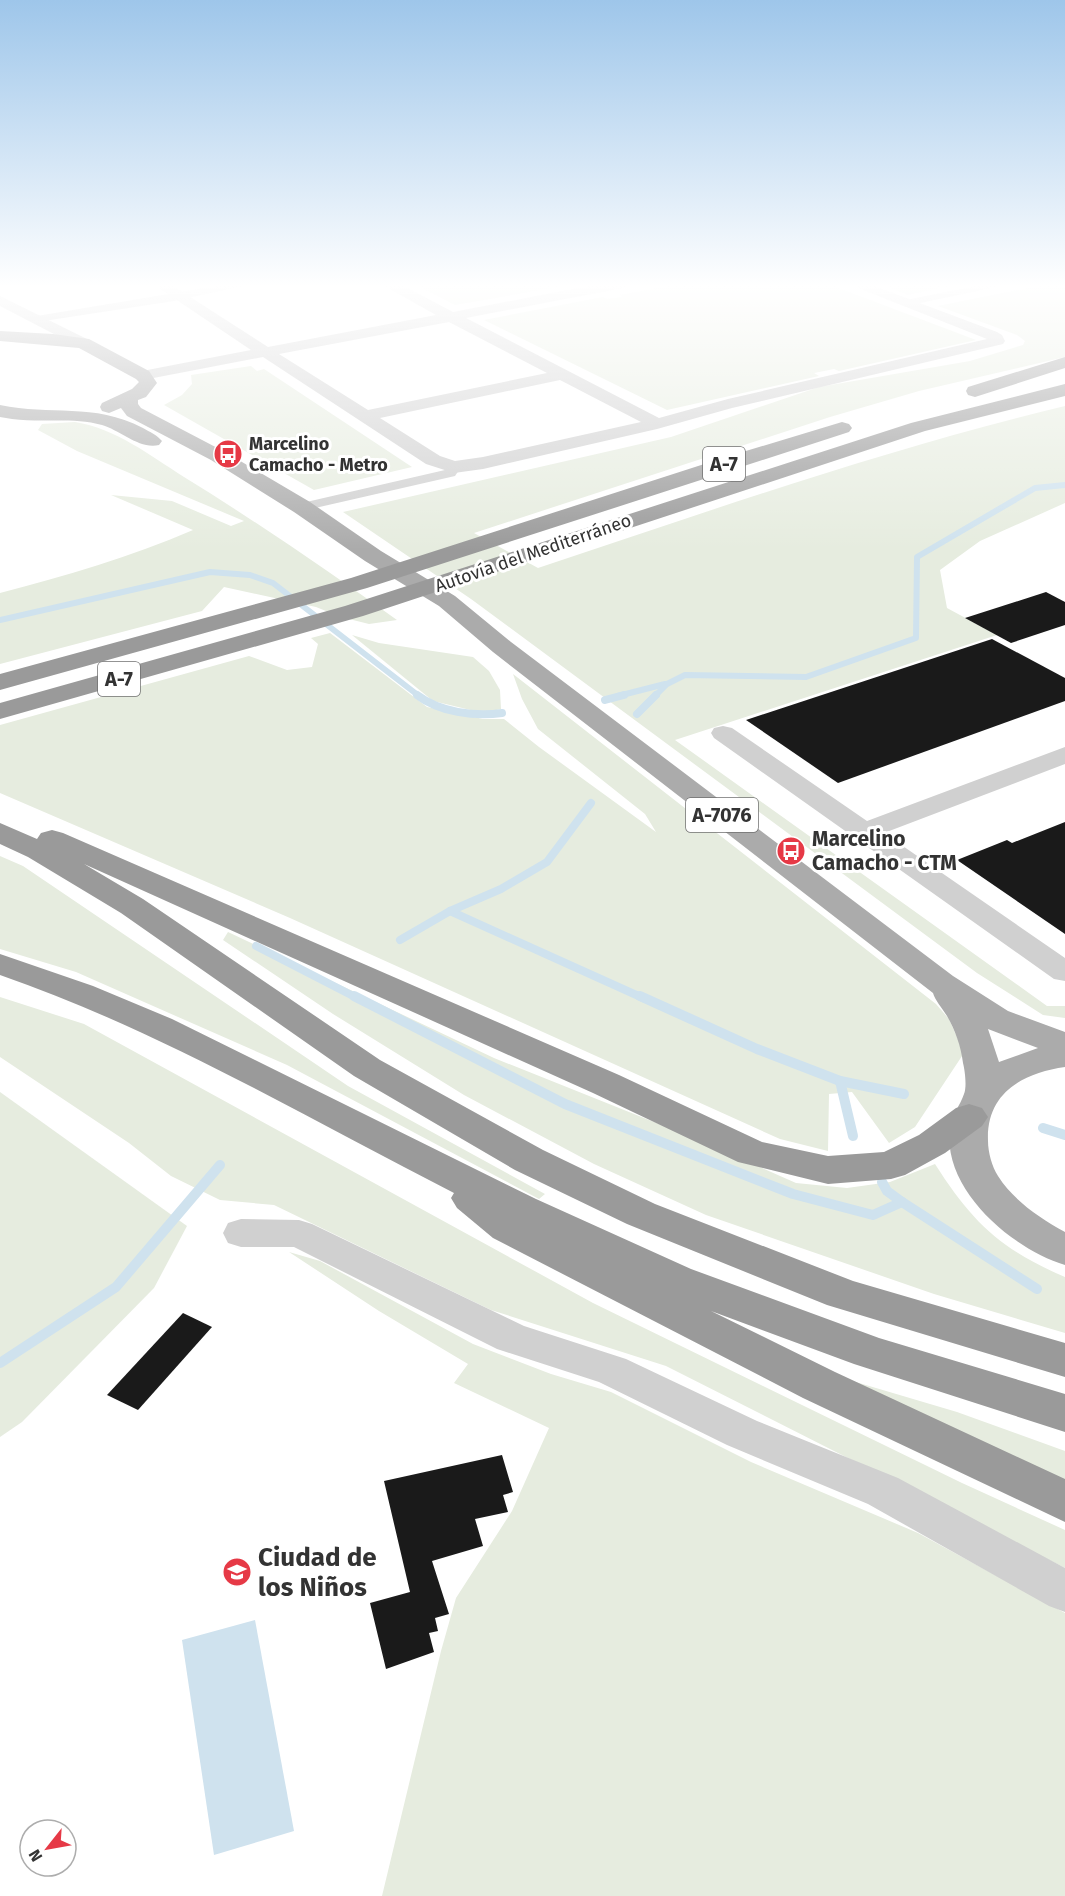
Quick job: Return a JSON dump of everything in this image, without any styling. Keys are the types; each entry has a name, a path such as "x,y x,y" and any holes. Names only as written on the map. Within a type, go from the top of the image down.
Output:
{"highway":[{"path":"1033,372 962,396 1065,375"},
{"name":"Autovía del Mediterráneo","path":"0,711 354,612 918,427 1065,390"},
{"path":"745,482 1065,399"},
{"path":"910,409 930,404"},
{"name":"Autovía del Mediterráneo","path":"0,682 215,625 489,542 759,452 856,424"},
{"path":"0,827 56,839 606,1084 752,1153 828,1170 891,1165 932,1144 976,1103"},
{"path":"0,832 39,851 132,906 367,1068 529,1160 641,1214 842,1294 1065,1360"},
{"path":"0,963 90,995 176,1033 433,1166 669,1279 938,1376 1065,1413"},
{"path":"433,1166 507,1228 819,1385 1065,1501"}],"main road":[{"path":"129,400 148,383 138,372"},
{"name":"A-7076","path":"69,415 129,400 128,405 134,412 218,456 302,507 373,556 447,601 502,647 941,983 996,1019 1065,1044"},
{"name":"A-7076","path":"0,411 36,416 69,415 98,418 120,425 171,450 270,511 343,561 502,647"},
{"name":"A-7076","path":"941,983 965,1015 979,1047 984,1072 976,1103 969,1150 978,1174 1001,1207 1039,1237 1065,1250"},
{"path":"976,1103 1009,1070 1052,1056 1065,1055"}],"street":[{"path":"143,375 155,372"},
{"path":"298,372 365,416 449,466 483,464 657,424 728,404 863,372"},
{"path":"557,372 657,424"},
{"path":"365,416 562,375"},
{"path":"302,507 450,473 449,466"},
{"path":"723,733 1065,972"},
{"path":"865,831 1065,755"},
{"path":"241,1233 299,1234 511,1338 612,1370 742,1433 883,1491 1065,1591"}],"shaded area":[{"path":"208,372 269,372 412,467 314,490 164,405 182,395 192,384 191,375"},
{"path":"591,372 817,372 814,373 819,376 667,410"},
{"path":"903,372 999,372 919,391 830,417 474,533 538,568 865,461 1065,406 1065,503 980,541 940,570 947,608 997,635 675,740 1047,1006 1065,1006 1065,1018 1043,1015 977,973 471,599 343,512 671,437 819,387"},
{"path":"75,422 104,430 146,452 265,529 397,620 369,624 341,617 316,607 224,587 202,611 0,664 0,593 98,565 193,530 111,495 172,501 231,526 244,521 77,451 38,430 42,424"},
{"path":"330,633 427,707 483,719 504,719 656,832 645,814 538,729 522,699 513,674 936,1004 949,1019 964,1053 915,1127 889,1143 852,1092 829,1094 828,1151 780,1139 290,918 0,793 0,725 249,656 287,670 312,667 318,644 311,638"},
{"path":"352,635 379,643 473,657 489,671 500,690 501,709 483,713 433,701"},
{"path":"0,856 23,866 348,1086 545,1194 539,1199 287,1065 76,972 0,949"},
{"path":"228,932 494,1058 699,1140 796,1183 847,1188 890,1182 935,1164 962,1202 990,1232 1023,1256 1065,1277 1065,1333 934,1294 706,1215 594,1164 464,1095 333,1014 223,940"},
{"path":"0,997 84,1024 593,1303 962,1483 1065,1530 1065,1568 666,1366 491,1310 274,1205 220,1200 171,1176 129,1143 0,1057"},
{"path":"0,1092 187,1226 154,1288 22,1422 0,1437"},
{"path":"289,1252 320,1261 473,1344 551,1374 611,1392 751,1462 918,1533 1065,1613 1065,1896 382,1896 456,1598 512,1511 549,1428 454,1383 468,1364 379,1311"},
{"path":"822,1372 957,1412 1065,1451 1065,1483"}],"water":[{"path":"255,1620 294,1831 214,1855 182,1640"}],"building":[{"path":"1046,592 1065,602 1065,625 1011,643 965,618"},
{"path":"992,639 1065,678 1065,701 838,783 746,720"},
{"path":"1065,822 1065,934 957,860 1007,840 1012,843"},
{"path":"183,1313 212,1327 138,1410 107,1395"},
{"path":"502,1455 513,1492 503,1495 508,1512 475,1519 483,1546 432,1561 449,1614 435,1618 438,1631 429,1633 434,1652 386,1669 370,1603 410,1592 384,1481"}],"waterway":[{"path":"637,714 667,684 685,675 806,677 916,638 917,557 1035,488 1065,485"},
{"path":"0,620 210,572 250,575 273,583 419,696"},
{"path":"618,696 665,684"},
{"path":"417,695 436,706 458,712 502,713"},
{"path":"605,700 624,695"},
{"path":"450,911 501,889 547,862 591,803"},
{"path":"400,940 450,911"},
{"path":"450,911 643,998"},
{"path":"256,946 357,998"},
{"path":"354,996 565,1104 793,1194 873,1215 902,1202"},
{"path":"640,996 757,1049 840,1081"},
{"path":"840,1081 904,1094"},
{"path":"840,1081 853,1136"},
{"path":"1043,1128 1065,1135"},
{"path":"0,1363 116,1287 220,1165"},
{"path":"882,1182 887,1191 902,1202"},
{"path":"902,1202 1037,1289"}],"place":[{"name":"Marcelino Camacho - Metro","path":"228,454"},
{"name":"Marcelino Camacho - CTM","path":"791,851"},
{"name":"Ciudad de los Niños","path":"237,1572"}]}
